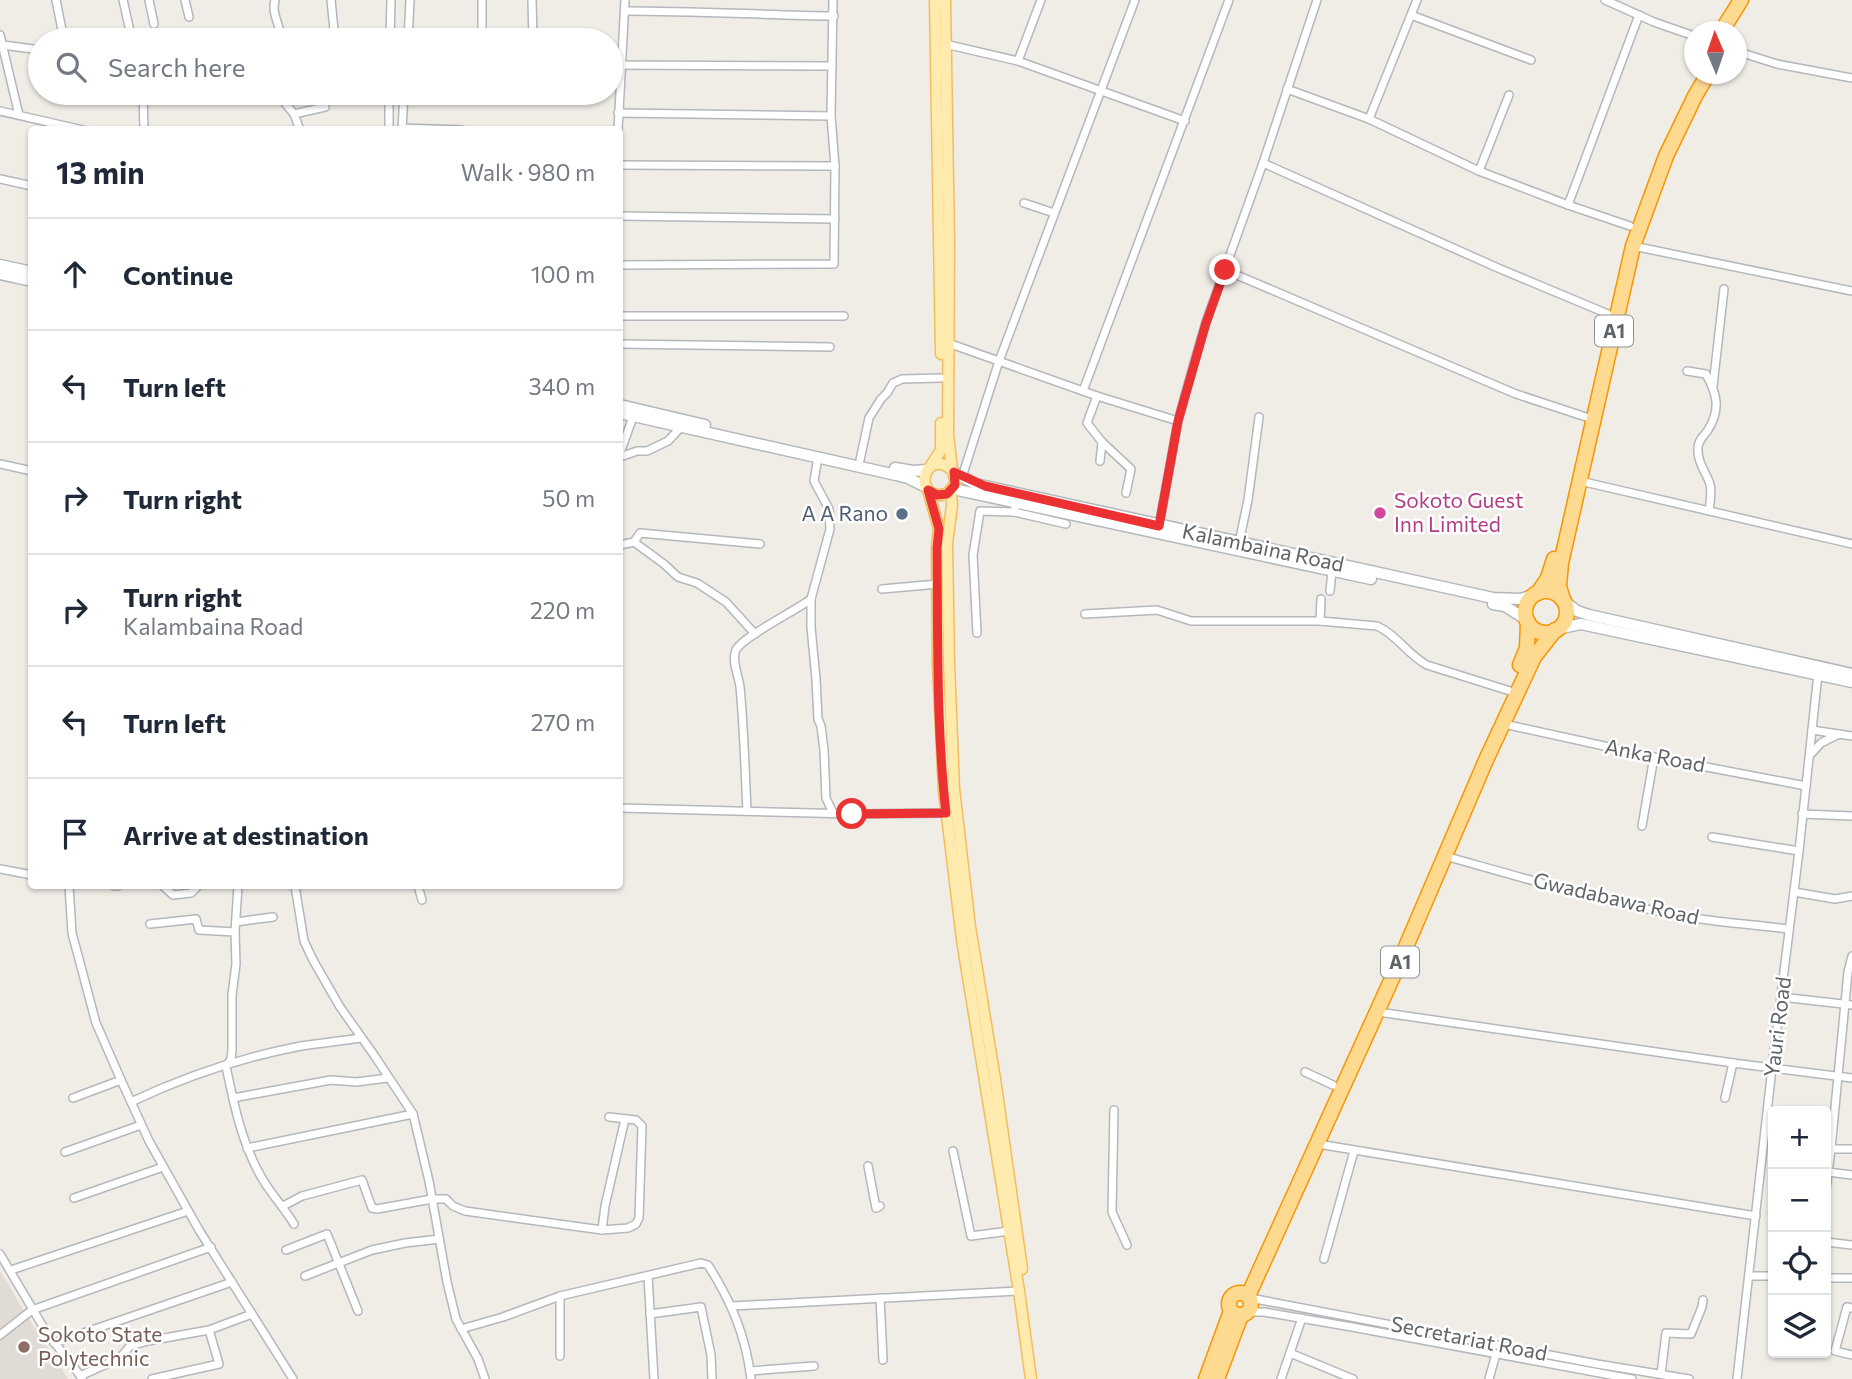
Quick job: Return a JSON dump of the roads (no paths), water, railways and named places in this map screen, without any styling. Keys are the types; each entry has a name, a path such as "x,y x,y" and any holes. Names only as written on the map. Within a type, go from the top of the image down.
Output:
{"highway":[{"path":"1728,21 1741,0"},
{"path":"1739,21 1751,0"},
{"name":"A1","path":"1535,594 1548,578 1553,564 1630,226 1659,151 1692,84"},
{"name":"A1","path":"1564,601 1559,586 1560,563 1633,246 1666,156 1702,84"},
{"path":"1552,592 1564,601 1566,615 1556,630 1537,631 1527,621 1526,606 1535,594 1552,592"},
{"name":"A1","path":"1217,1379 1265,1240 1333,1085 1435,866 1510,691 1527,648 1527,621"},
{"name":"A1","path":"1206,1379 1377,1012 1534,656 1556,630"}],"main road":[{"path":"935,0 941,450 924,477 939,529 937,584 940,717 946,813 962,940 1031,1379"},
{"path":"945,0 949,243 948,434 956,473 947,544 948,664 954,789 970,927 995,1079 1038,1379"},
{"path":"0,265 28,271"},
{"path":"0,274 28,280"},
{"path":"623,406 897,469 913,471 939,464 949,466 956,473"},
{"path":"623,416 631,421 681,427 896,475 908,478 932,493 942,495 952,490 1015,507 1504,606 1527,621"},
{"name":"Kalambaina Road","path":"956,473 985,486 1493,598 1521,599 1535,594"},
{"path":"1564,601 1577,611 1589,615 1852,674"},
{"path":"1556,630 1581,624 1852,682"}],"street":[{"path":"56,0 62,28"},
{"path":"123,0 129,28"},
{"path":"149,0 154,24"},
{"path":"185,0 188,17"},
{"path":"275,0 273,8 280,28"},
{"path":"331,0 334,28"},
{"path":"390,28 391,0"},
{"path":"409,28 410,0"},
{"path":"482,0 482,28"},
{"path":"532,0 533,28"},
{"path":"625,0 623,65 832,66"},
{"path":"623,265 834,264 835,166 831,116 834,0"},
{"path":"1018,61 1041,0"},
{"path":"956,473 1135,0"},
{"path":"1083,391 1229,0"},
{"path":"1159,526 1178,421 1203,334 1317,0"},
{"path":"1368,119 1417,0"},
{"path":"1605,0 1684,32"},
{"path":"1568,205 1636,13 1633,0"},
{"path":"625,11 834,16"},
{"path":"1411,15 1531,60"},
{"path":"0,35 19,115"},
{"path":"945,44 1018,61 1185,121"},
{"path":"3,45 28,48"},
{"path":"1747,54 1777,64 1852,78"},
{"path":"1287,89 1368,119 1479,171 1630,226"},
{"path":"1479,171 1509,95"},
{"path":"143,105 144,126"},
{"path":"286,105 298,126"},
{"path":"388,126 389,105"},
{"path":"402,126 403,105"},
{"path":"618,126 619,105"},
{"path":"293,114 325,107"},
{"path":"0,111 66,126"},
{"path":"618,113 831,116"},
{"path":"1263,163 1608,314"},
{"path":"623,165 835,166"},
{"path":"0,179 28,185"},
{"path":"1024,203 1054,213"},
{"path":"623,216 835,219"},
{"path":"1633,246 1852,291"},
{"path":"1225,270 1516,394 1586,417"},
{"path":"1713,387 1724,289"},
{"path":"623,316 844,316"},
{"path":"623,344 830,347"},
{"path":"948,344 1178,421"},
{"path":"1687,371 1706,374 1715,390 1717,408 1698,446 1699,459 1710,485 1709,511"},
{"path":"860,460 869,418 893,383 902,379 941,378"},
{"path":"1097,396 1087,422 1102,442 1131,469 1126,493"},
{"path":"1239,543 1248,500 1259,417"},
{"path":"623,427 631,421"},
{"path":"623,446 631,421"},
{"path":"623,454 647,451 668,441 681,427"},
{"path":"1100,461 1102,442"},
{"path":"817,457 814,481 829,509 830,529 811,598 811,627 818,719 824,750 826,798 833,813"},
{"path":"0,464 28,470"},
{"path":"1580,481 1852,544"},
{"path":"977,633 973,555 980,511 1015,507 1066,524"},
{"path":"623,544 634,542 640,533 760,544"},
{"path":"634,542 678,577 697,583 726,602 755,634"},
{"path":"1330,591 1332,570"},
{"path":"882,589 937,584"},
{"path":"747,811 740,685 734,656 739,646 811,598"},
{"path":"1320,621 1321,599"},
{"path":"1085,614 1157,610 1191,621 1320,621 1377,626 1385,629 1415,659 1427,666 1510,691"},
{"name":"Yauri Road","path":"1737,1379 1818,674"},
{"name":"Anka Road","path":"1504,724 1654,757 1806,786"},
{"path":"1812,730 1852,736"},
{"path":"1809,756 1821,743 1840,734"},
{"path":"1642,826 1654,757"},
{"path":"818,813 826,798"},
{"path":"623,808 946,813"},
{"path":"1802,814 1852,816"},
{"path":"1712,837 1799,851"},
{"name":"Gwadabawa Road","path":"1445,856 1649,909 1696,918 1790,929"},
{"path":"0,869 28,874"},
{"path":"69,889 72,933 96,1023 141,1125 188,1211 293,1379"},
{"path":"166,889 173,895 191,893 195,889"},
{"path":"239,889 232,995 232,1050 231,1059 226,1066 239,1126 247,1148 262,1180 294,1224"},
{"path":"295,889 304,941 313,960 340,1007 413,1114 437,1218 456,1319 478,1359 484,1378"},
{"path":"419,889 422,900"},
{"path":"1794,892 1835,899 1852,896"},
{"path":"236,922 273,918"},
{"path":"150,924 196,919 199,930 235,932"},
{"path":"1831,1127 1849,1004 1852,956"},
{"path":"1781,997 1849,1004"},
{"path":"1377,1012 1852,1078"},
{"path":"131,1102 188,1077 262,1055 302,1046 361,1038"},
{"path":"1725,1098 1733,1063"},
{"path":"1305,1072 1333,1085"},
{"path":"233,1098 331,1080 356,1082 388,1078"},
{"path":"73,1098 121,1080"},
{"path":"1114,1110 1112,1212 1127,1245"},
{"path":"247,1148 413,1114"},
{"path":"283,1206 302,1196 362,1180 370,1206 377,1209 446,1199 453,1206 465,1211 602,1230 632,1226 639,1217 642,1126 639,1121 609,1117"},
{"path":"602,1230 625,1119"},
{"path":"65,1152 141,1125"},
{"path":"1317,1144 1756,1216"},
{"path":"1831,1149 1852,1149"},
{"path":"953,1151 971,1237 1009,1231"},
{"path":"1324,1259 1354,1151"},
{"path":"868,1166 876,1209 880,1206"},
{"path":"74,1198 163,1167"},
{"path":"1831,1172 1852,1175"},
{"path":"11,1270 188,1211"},
{"path":"286,1250 327,1234 358,1311"},
{"path":"305,1276 372,1250 439,1239"},
{"path":"1831,1243 1852,1245"},
{"path":"0,1335 32,1310 211,1247"},
{"path":"0,1254 32,1310 81,1377 120,1358 130,1346 209,1330 252,1314"},
{"path":"461,1329 560,1296 701,1264 708,1265 732,1306 751,1375 814,1366"},
{"path":"648,1276 654,1379"},
{"path":"1750,1276 1768,1276"},
{"path":"1831,1278 1852,1278"},
{"path":"54,1343 232,1282"},
{"path":"732,1306 1019,1291"},
{"path":"560,1296 560,1356"},
{"path":"880,1298 883,1360"},
{"path":"1661,1374 1666,1333 1691,1334 1703,1300"},
{"name":"Secretariat Road","path":"1243,1304 1255,1311 1496,1353 1600,1376 1632,1379"},
{"name":"Secretariat Road","path":"1243,1304 1689,1379"},
{"path":"650,1314 701,1307 711,1355 712,1379"},
{"path":"1852,1308 1847,1307 1835,1351 1852,1354"},
{"path":"1281,1379 1302,1318"},
{"path":"152,1379 219,1364 209,1330"},
{"path":"1290,1353 1337,1376 1353,1379"},
{"path":"1489,1379 1496,1353"}],"place":[{"name":"Sokoto Guest Inn Limited","path":"1380,513"},
{"name":"A A Rano","path":"902,514"},
{"name":"Sokoto State Polytechnic","path":"24,1347"}]}
